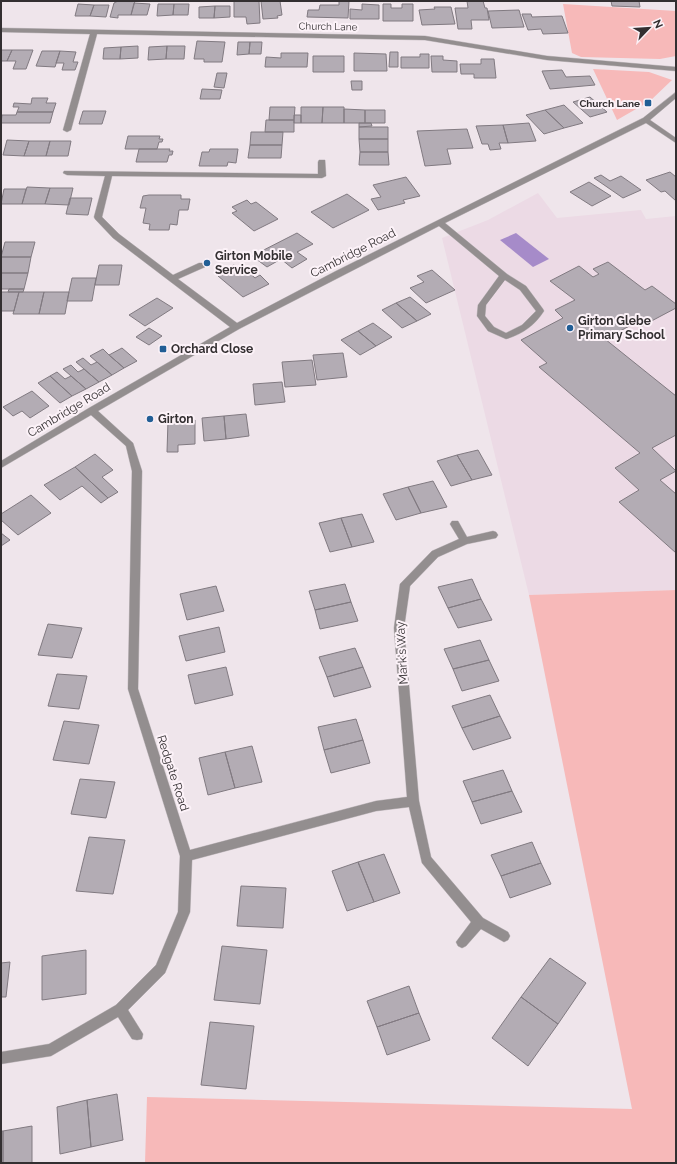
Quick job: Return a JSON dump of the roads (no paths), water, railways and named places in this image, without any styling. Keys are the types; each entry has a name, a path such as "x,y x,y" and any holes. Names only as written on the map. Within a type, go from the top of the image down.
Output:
{"street":[{"name":"Church Lane","path":"1,30 425,38 547,58 676,69"},
{"path":"67,130 94,32"},
{"name":"Cambridge Road","path":"1,465 92,410 236,328 339,273 646,120 676,94"},
{"path":"646,120 676,141"},
{"path":"67,173 322,176 322,162"},
{"path":"109,173 98,217 116,236 236,328"},
{"path":"440,224 504,276 523,288 540,311 535,319 524,330 506,336 491,329 481,316 482,305 504,276"},
{"path":"172,279 202,265"},
{"name":"Redgate Road","path":"1,1058 51,1050 120,1009 161,969 184,912 186,856 133,690 137,471 130,445 92,410"},
{"path":"455,524 465,541"},
{"name":"Mark's Way","path":"493,535 465,541 435,554 405,584 399,628 413,801 426,859 479,922 504,936"},
{"path":"186,856 376,806 413,801"},
{"path":"462,942 479,922"},
{"path":"120,1009 136,1034"}],"place":[{"name":"Church Lane","path":"648,103"},
{"name":"Girton Mobile Service","path":"207,263"},
{"name":"Girton Glebe Primary School","path":"570,328"},
{"name":"Orchard Close","path":"163,349"},
{"name":"Girton","path":"150,419"}]}
